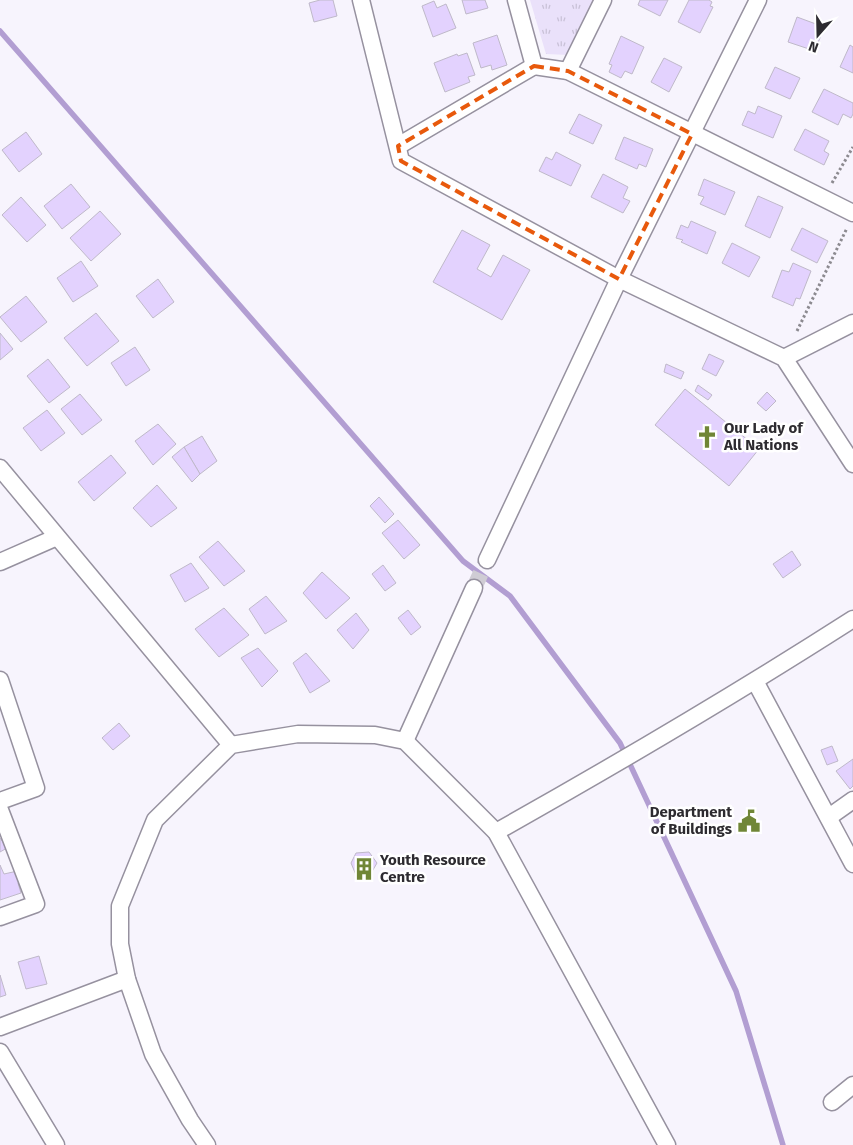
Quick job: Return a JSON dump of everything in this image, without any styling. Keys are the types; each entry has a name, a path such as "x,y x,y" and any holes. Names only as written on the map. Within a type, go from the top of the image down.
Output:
{"street":[{"path":"361,0 401,160 619,280 784,358 853,464"},
{"path":"516,0 534,66"},
{"path":"568,71 603,0"},
{"path":"487,560 619,280 758,0"},
{"path":"398,146 534,66 568,71 824,198 851,219"},
{"path":"784,358 853,323"},
{"path":"0,468 230,745"},
{"path":"0,562 57,537"},
{"path":"405,741 474,588"},
{"path":"496,832 755,682 853,619"},
{"path":"0,682 36,788 0,801"},
{"path":"755,682 829,816 853,864"},
{"path":"207,1145 190,1120 153,1054 127,979 120,944 120,906 155,820 230,745 298,734 375,735 405,741 496,832 666,1145"},
{"path":"829,816 853,800"},
{"path":"0,810 36,904 0,917"},
{"path":"0,1027 127,979"},
{"path":"0,1052 56,1145"},
{"path":"832,1102 853,1085"}],"path":[{"path":"824,198 853,147"},
{"path":"797,332 851,219"}],"highlighted area":[{"path":"534,66 568,71 692,134 619,279 401,161 398,146"}],"green space":[{"path":"530,0 597,0 569,55 546,54"}],"building":[{"path":"320,0 333,0 337,16 314,22 309,3"},
{"path":"462,0 485,0 488,8 466,14"},
{"path":"640,0 668,0 660,16 638,5"},
{"path":"689,0 709,0 712,2 710,6 713,7 700,33 678,22"},
{"path":"434,1 437,8 446,4 456,28 433,37 422,6"},
{"path":"797,17 824,27 815,51 788,42"},
{"path":"497,35 507,65 492,70 491,65 481,68 473,43"},
{"path":"621,36 644,47 632,74 625,71 621,78 609,72 612,65 609,64"},
{"path":"850,45 853,47 853,73 840,67"},
{"path":"467,53 475,75 468,77 470,82 445,92 434,63 457,54 458,56"},
{"path":"664,58 682,67 669,92 651,82"},
{"path":"775,67 800,78 790,99 765,88"},
{"path":"824,89 853,103 851,118 843,114 838,125 812,112"},
{"path":"758,106 782,116 773,138 742,125 748,111 755,114"},
{"path":"579,114 602,125 593,144 569,133"},
{"path":"805,129 829,141 824,151 829,154 824,165 794,150"},
{"path":"26,132 42,154 19,172 2,150"},
{"path":"624,137 653,149 646,167 639,164 637,169 615,159"},
{"path":"556,152 581,165 571,186 539,171 546,157 552,160"},
{"path":"603,174 628,187 623,198 630,201 623,213 591,197"},
{"path":"704,179 735,192 725,215 700,204 704,197 698,195"},
{"path":"71,184 90,207 62,229 44,206"},
{"path":"758,196 783,207 770,238 745,226"},
{"path":"21,197 46,225 27,242 2,215"},
{"path":"100,211 121,234 91,261 70,238"},
{"path":"691,221 716,232 707,254 676,238 681,225 688,228"},
{"path":"802,228 828,241 817,263 791,250"},
{"path":"462,230 490,245 477,269 491,277 503,255 530,270 502,320 433,282"},
{"path":"732,243 760,257 749,277 722,263"},
{"path":"81,261 98,286 73,302 57,278"},
{"path":"793,263 811,271 800,299 796,298 793,306 772,297 782,270 789,272"},
{"path":"158,279 174,302 153,318 136,296"},
{"path":"26,296 47,322 21,342 0,317"},
{"path":"96,313 119,341 87,366 64,338"},
{"path":"0,333 13,349 0,360"},
{"path":"135,347 150,370 126,386 111,363"},
{"path":"709,354 724,361 716,376 702,369"},
{"path":"48,359 70,387 49,403 27,376"},
{"path":"666,364 684,372 681,379 664,372"},
{"path":"698,385 712,395 708,400 695,391"},
{"name":"Our Lady of All Nations","path":"685,389 759,449 729,486 655,425"},
{"path":"767,392 776,401 766,411 757,403"},
{"path":"80,394 102,420 82,435 61,409"},
{"path":"47,410 65,433 41,451 23,428"},
{"path":"158,424 176,444 153,465 135,441"},
{"path":"202,436 217,461 200,474 184,447"},
{"path":"184,447 200,474 192,482 172,457"},
{"path":"111,455 126,473 94,501 78,482"},
{"path":"157,485 177,508 151,527 133,508"},
{"path":"379,497 394,514 385,523 370,506"},
{"path":"398,520 420,545 404,559 382,533"},
{"path":"218,541 245,571 224,586 199,557"},
{"path":"792,551 801,565 783,578 773,564"},
{"path":"191,563 209,588 185,602 170,575"},
{"path":"383,565 396,583 385,591 372,574"},
{"path":"322,572 350,598 326,619 303,593"},
{"path":"266,596 287,621 265,634 249,609"},
{"path":"224,608 249,635 219,657 195,629"},
{"path":"408,610 421,627 411,635 398,618"},
{"path":"356,613 369,630 353,649 337,630"},
{"path":"258,648 278,671 262,687 241,658"},
{"path":"306,653 330,681 310,693 293,663"},
{"path":"119,723 130,736 113,750 102,738"},
{"path":"832,746 838,761 827,765 821,750"},
{"path":"853,759 853,786 850,789 836,771"},
{"path":"0,838 7,848 0,852"},
{"name":"Youth Resource Centre","path":"369,852 377,863 370,875 356,875 351,863 356,853"},
{"path":"0,865 4,874 22,870 25,881 18,883 21,893 0,900"},
{"path":"39,956 47,984 26,989 18,962"},
{"path":"0,975 6,995 0,997"}],"waterway":[{"path":"0,31 463,561 510,596 620,743 736,991 783,1145"}],"tunnel":[{"path":"474,588 487,560"}],"place":[{"name":"Our Lady of All Nations","path":"707,437"},
{"name":"Department of Buildings","path":"749,821"},
{"name":"Youth Resource Centre","path":"364,869"}]}
